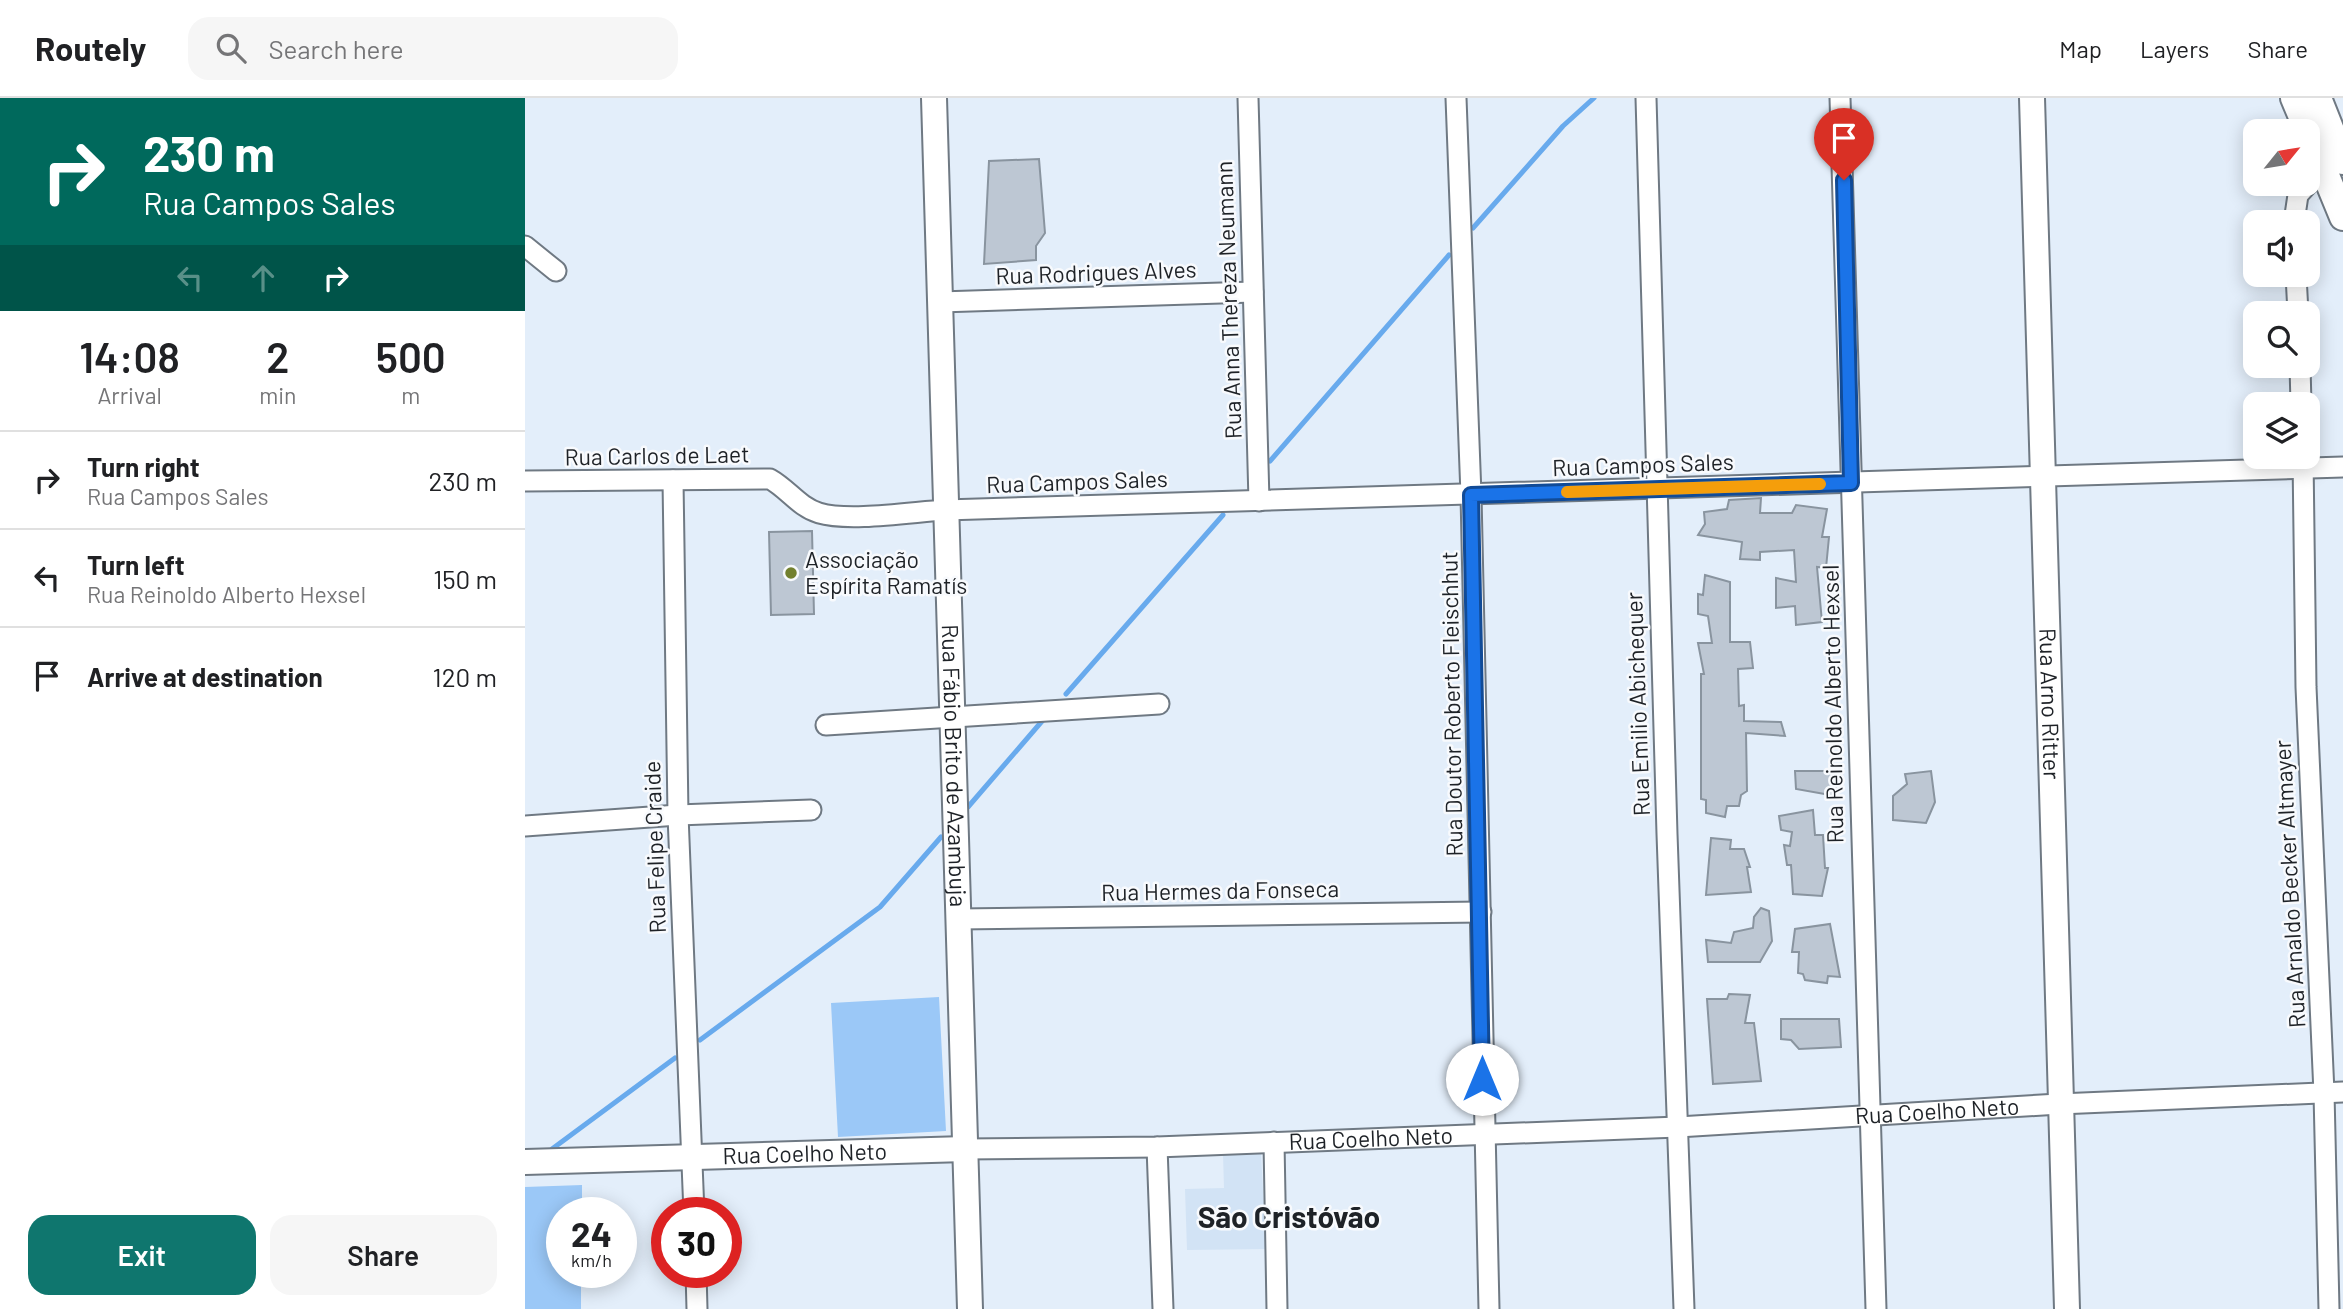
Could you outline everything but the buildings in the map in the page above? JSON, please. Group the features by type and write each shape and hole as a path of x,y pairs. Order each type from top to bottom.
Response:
{"main road":[{"path":"2294,98 2303,119"},
{"path":"2318,98 2326,174 2343,217"}],"street":[{"name":"Rua Fábio Brito de Azambuja","path":"934,98 970,1309"},
{"name":"Rua Anna Thereza Neumann","path":"1248,98 1259,501"},
{"name":"Rua Doutor Roberto Fleischhut","path":"1456,98 1471,495 1481,912 1483,1135 1489,1309"},
{"name":"Rua Emilio Abichequer","path":"1646,98 1684,1309"},
{"name":"Rua Reinoldo Alberto Hexsel","path":"1840,98 1876,1309"},
{"name":"Rua Arno Ritter","path":"2032,98 2067,1309"},
{"path":"2296,210 2298,195 2326,174"},
{"path":"525,246 556,271"},
{"name":"Rua Rodrigues Alves","path":"940,302 1253,292"},
{"name":"Rua Campos Sales","path":"945,510 1657,490 2043,476 2243,464"},
{"name":"Rua Campos Sales","path":"2320,464 2343,467"},
{"name":"Rua Arnaldo Becker Altmayer","path":"2303,469 2306,687 2333,1093 2329,1309"},
{"name":"Rua Carlos de Laet","path":"525,481 770,479 783,487 799,503 819,513 841,516 945,510"},
{"name":"Rua Felipe Craide","path":"673,480 678,815 693,1197"},
{"path":"826,725 1159,704"},
{"path":"525,826 678,815 811,810"},
{"name":"Rua Hermes da Fonseca","path":"958,919 1481,912"},
{"name":"Rua Coelho Neto","path":"525,1163 965,1149 1157,1147 1483,1135 1870,1117 2059,1104 2333,1093"},
{"path":"1274,1142 1277,1309"},
{"path":"1157,1147 1163,1309"},
{"path":"696,1288 697,1309"}],"shaded area":[{"path":"939,997 946,1131 838,1137 831,1003"},
{"path":"1261,1153 1266,1249 1187,1250 1185,1189 1224,1188 1223,1154"},
{"path":"582,1185 582,1197 546,1197 546,1288 581,1288 581,1309 525,1309 525,1187"}],"waterway":[{"path":"1473,228 1563,126 1594,98"},
{"path":"1270,461 1449,255"},
{"path":"1066,694 1223,515"},
{"path":"968,807 1043,720"},
{"path":"700,1040 880,907 941,837"},
{"path":"552,1149 675,1058"}],"slow traffic":[{"path":"1567,492 1820,484"}],"place":[{"name":"Associação Espírita Ramatís","path":"791,573"}],"district":[{"name":"São Cristóvão","path":"1289,1218"}],"route":[{"path":"1482,1079 1481,912 1471,495 1851,483 1844,180"}]}
